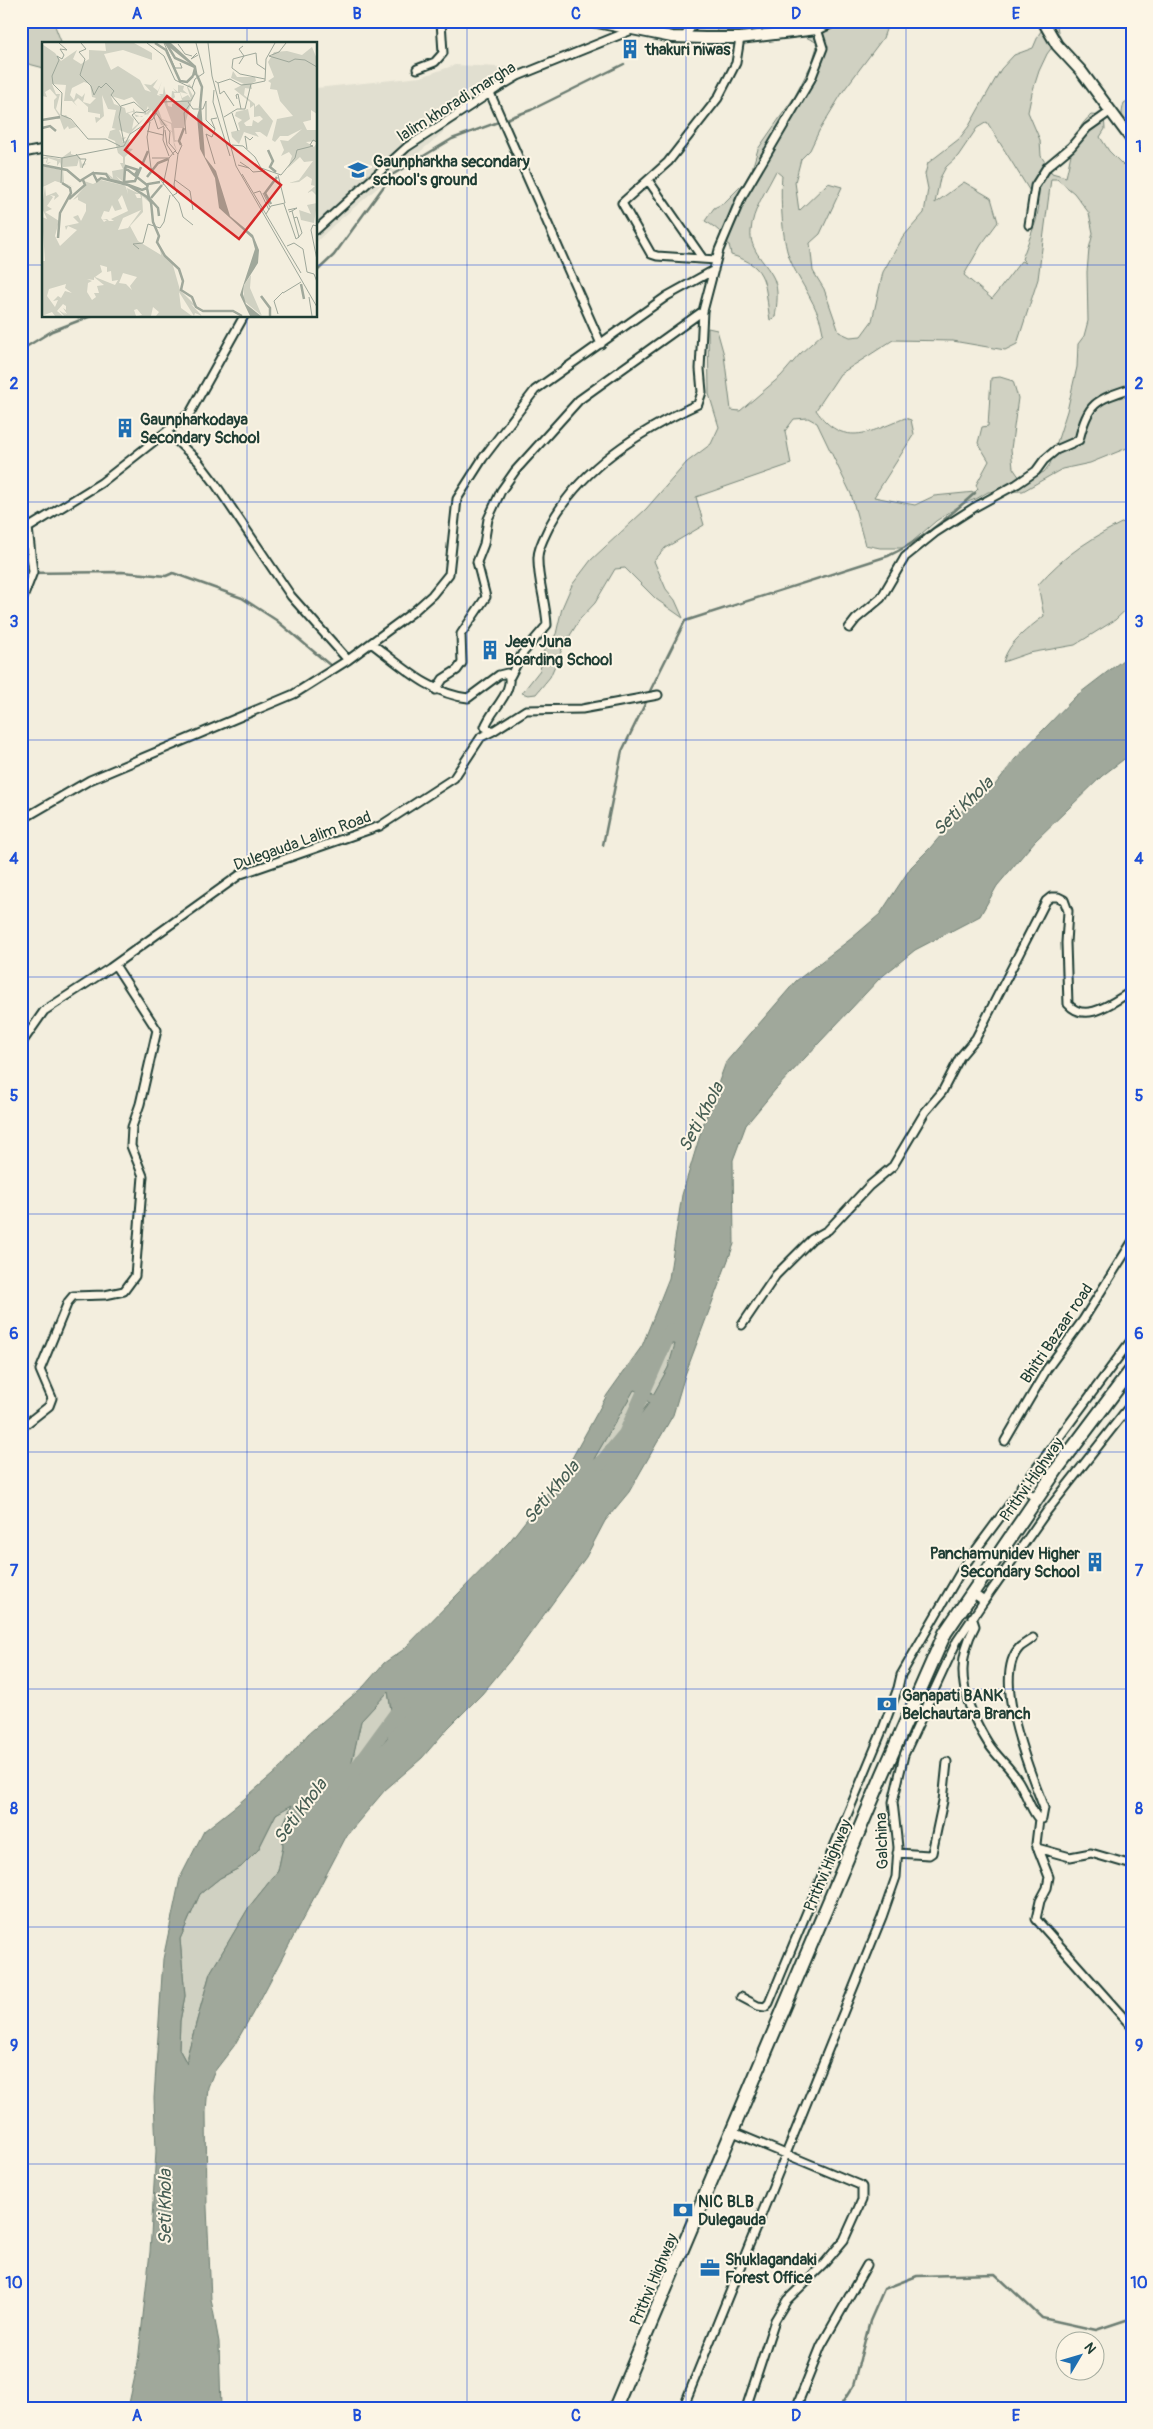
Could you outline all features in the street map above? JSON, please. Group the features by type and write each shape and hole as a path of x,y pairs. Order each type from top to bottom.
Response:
{"highway":[{"name":"Prithvi Highway","path":"616,2408 923,1679 945,1633 971,1592 1036,1499 1132,1369"}],"street":[{"path":"417,69 435,62 443,53 441,21"},
{"path":"592,21 632,30 684,37 740,38 817,29 834,21"},
{"path":"684,37 696,21"},
{"path":"1043,21 1057,45 1081,71 1132,140"},
{"path":"493,731 485,727 488,718 509,688 510,677 522,654 546,625 546,605 540,582 538,556 560,506 581,481 609,455 667,419 698,404 702,392 700,369 702,311 716,260 741,198 811,79 823,48 817,29"},
{"name":"lalim khoradi margha","path":"318,228 407,147 490,93 518,76 632,30"},
{"path":"716,260 651,254 622,203 668,162 718,98 736,62 740,38"},
{"path":"490,93 602,344"},
{"path":"1029,225 1035,186 1047,167 1071,147 1087,128 1111,111"},
{"path":"21,155 42,148"},
{"path":"648,180 703,259"},
{"path":"21,820 90,780 294,694 348,660 413,612 449,574 457,500 483,458 535,390 667,296 714,270"},
{"path":"436,690 443,678 457,670 462,663 461,634 486,597 478,562 484,544 488,519 501,491 528,455 579,400 702,311"},
{"path":"21,603 34,572 28,528 101,482 168,432 190,413 243,318"},
{"path":"848,628 881,598 905,557 936,532 1036,472 1044,460 1056,450 1079,440 1084,418 1092,407 1105,396 1132,388"},
{"path":"168,432 198,461 291,596 348,660"},
{"path":"371,643 436,690 454,696 468,698 499,675 507,673 510,677"},
{"name":"Dulegauda Lalim Road","path":"21,1044 44,1011 114,965 241,874 380,826 454,778 481,737 526,710 582,709 658,695"},
{"path":"742,1325 776,1275 812,1239 828,1230 869,1186 893,1166 925,1112 942,1092 960,1057 976,1038 1046,901 1051,897 1058,897 1064,900 1068,912 1066,944 1068,1004 1072,1010 1080,1013 1104,1009 1132,991"},
{"path":"21,1428 49,1406 52,1398 40,1370 68,1302 73,1296 105,1295 124,1291 135,1276 143,1176 131,1146 132,1127 140,1104 157,1030 114,965"},
{"name":"Bhitri Bazaar road","path":"1004,1441 1047,1369 1083,1320 1132,1242"},
{"path":"741,1997 758,2006 765,2007 769,2003 882,1730 901,1675 964,1566 1021,1486 1132,1339"},
{"name":"Galchina","path":"683,2408 882,1917 896,1877 898,1853 893,1802 904,1754 957,1642 972,1617 1047,1512 1132,1403"},
{"path":"1021,1486 1036,1499"},
{"path":"971,1592 984,1601"},
{"path":"972,1617 974,1626 967,1639 962,1667 962,1685 988,1742 1019,1781 1039,1819 1037,1848 1049,1877 1047,1888 1040,1901 1036,1919 1132,2027"},
{"path":"1033,1638 1019,1648 1011,1668 1010,1699 1015,1730 1044,1808 1044,1815 1042,1819 1039,1819"},
{"path":"898,1853 929,1855 932,1853 940,1818 947,1762"},
{"path":"1037,1848 1070,1857 1090,1854 1132,1865"},
{"path":"733,2132 786,2156 860,2185 863,2190 862,2200 844,2240 837,2250 787,2300 775,2320 746,2408"},
{"path":"796,2408 821,2346 867,2265"}],"shaded area":[{"path":"21,21 53,21 61,42 42,42 42,67 21,62"},
{"path":"723,21 889,21 883,38 844,90 819,131 810,150 801,159 795,182 799,211 828,183 842,187 820,234 810,243 813,271 824,289 839,332 850,337 861,336 872,321 883,272 903,237 924,213 928,189 925,174 928,163 959,139 969,126 1001,69 1014,55 1033,48 1039,34 1048,21 1059,21 1057,25 1059,38 1047,54 1039,71 1028,112 1040,140 1041,156 1052,173 1066,177 1076,136 1080,128 1091,115 1104,116 1105,129 1100,137 1109,151 1132,174 1132,446 1090,463 1062,469 1023,491 988,492 962,504 936,521 905,548 880,548 865,545 851,494 817,423 808,418 794,419 785,431 791,464 696,497 704,525 665,548 654,561 666,589 675,600 683,618 656,599 625,568 615,569 595,603 580,619 563,647 550,677 536,694 528,695 522,693 540,670 544,650 556,634 562,608 572,585 591,560 646,509 687,462 711,444 719,427 709,394 708,328 717,330 724,355 731,410 740,411 781,376 800,354 823,333 813,304 789,257 782,217 782,176 776,171 757,208 751,231 753,245 771,273 777,288 775,317 770,320 765,287 759,271 753,265 731,255 723,235 705,221 714,208 724,203 744,183 752,169 758,149 795,96 812,63 818,43 793,31 715,33","holes":["987,122 1039,206 1036,221 1022,259 1026,263 1021,261 992,299 964,275 981,245 998,222 991,198 964,182 935,203 940,178 946,167 958,156 977,128","1051,179 1057,179 1074,193 1089,213 1093,233 1089,249 1087,272 1088,321 1084,336 1078,344 1077,367 1067,411 1050,464 1044,472 1022,481 1013,468 1011,449 1018,398 1013,381 1000,377 991,378 988,426 982,427 978,443 989,461 976,485 978,489 975,492 934,496 915,505 874,497 914,434 911,420 905,418 868,432 846,433 826,422 816,410 840,374 893,340 953,341 1005,350 1017,344 1038,279"]},
{"name":"Gaunpharkha secondary school's ground","path":"455,65 519,68 318,240 318,88 421,77"},
{"path":"1132,98 1132,130 1130,130 1124,123 1122,114 1124,103"},
{"path":"1132,518 1132,604 1115,620 1075,645 1029,653 1003,662 1014,642 1044,616 1038,585 1058,564 1081,546"},
{"path":"664,1344 676,1344 668,1368 653,1396 645,1382 650,1365"},
{"path":"634,1389 641,1393 649,1402 617,1446 593,1460"},
{"path":"388,1691 392,1716 387,1738 347,1781 361,1721"},
{"path":"292,1804 282,1828 283,1847 278,1871 249,1907 210,1973 187,2056 188,2065 179,2049 180,2021 185,1996 180,1939 200,1894 220,1878 241,1867 258,1850 276,1814"}],"water":[{"path":"1132,653 1132,753 1102,776 1035,841 997,886 980,916 915,950 879,979 775,1090 746,1125 733,1160 734,1244 685,1375 673,1415 629,1492 605,1521 586,1557 516,1653 482,1694 448,1728 422,1758 385,1790 347,1835 259,2002 234,2046 214,2072 208,2087 206,2111 207,2207 211,2299 219,2342 221,2408 128,2408 138,2362 150,2252 156,2151 154,2098 163,1959 180,1878 204,1831 279,1769 308,1734 364,1686 384,1663 403,1650 509,1542 566,1469 607,1395 642,1346 669,1278 682,1195 703,1125 726,1062 796,981 880,914 911,867 966,806 995,785 1015,759 1076,696","holes":["664,1344 675,1344 668,1368 653,1395 645,1382 650,1365","634,1390 641,1393 649,1403 617,1446 594,1459","388,1692 392,1716 387,1738 348,1780 361,1721","292,1805 282,1828 283,1847 278,1871 249,1907 210,1973 187,2056 187,2064 179,2049 180,2021 185,1996 180,1939 200,1894 220,1878 241,1867 258,1850 276,1814"]}],"waterway":[{"path":"318,270 334,255 392,175 452,139 531,110 624,64"},
{"path":"21,350 52,331 86,318"},
{"path":"650,691 685,621 888,556 923,536 975,493"},
{"path":"21,573 122,572 166,576 173,573 242,598 276,620 331,666"},
{"path":"603,845 622,751 647,700"},
{"name":"Seti Khola","path":"601,1463 625,1434 671,1330"},
{"name":"Seti Khola","path":"338,1793 402,1705"},
{"path":"839,2408 853,2386 870,2321 884,2289 917,2276 995,2274 1042,2318 1096,2330 1132,2318"}],"place":[{"name":"thakuri niwas","path":"630,49"},
{"name":"Gaunpharkha secondary school's ground","path":"358,170"},
{"name":"Gaunpharkodaya Secondary School","path":"125,428"},
{"name":"Jeev Juna Boarding School","path":"490,650"},
{"name":"Panchamunidev Higher Secondary School","path":"1095,1562"},
{"name":"Ganapati BANK Belchautara Branch","path":"887,1704"},
{"name":"NIC BLB Dulegauda","path":"683,2210"},
{"name":"Shuklagandaki Forest Office","path":"710,2268"}]}
